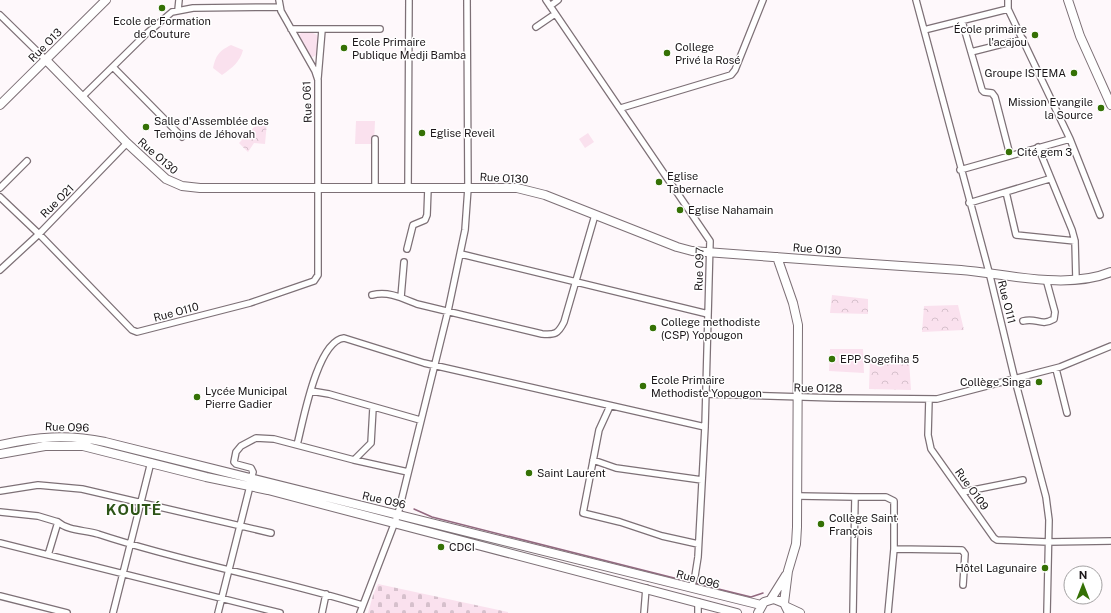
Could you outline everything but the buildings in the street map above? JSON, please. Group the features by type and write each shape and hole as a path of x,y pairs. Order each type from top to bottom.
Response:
{"main road":[{"name":"Rue O13","path":"0,105 106,0"},
{"path":"1068,0 1080,36 1111,106"},
{"name":"Rue O130","path":"46,60 83,96 127,143 166,179 182,186 200,188 517,188 532,190 677,248 777,258 989,272 1046,279 1076,279 1099,276 1111,272"},
{"path":"759,609 771,599 788,571 796,544 799,496 797,398 798,325 796,312 777,258"},
{"name":"Rue O96","path":"0,445 37,437 52,436 92,439 251,482 395,524 646,588 737,613"},
{"name":"Rue O96","path":"0,454 44,446 68,445 98,449 151,462 398,514 691,588 759,609"},
{"path":"787,608 788,571"},
{"path":"771,599 778,600 787,608 800,613"}],"street":[{"path":"178,10 179,0"},
{"name":"Rue O61","path":"279,0 280,7 315,71 318,80 317,188"},
{"path":"408,188 409,0"},
{"path":"360,613 398,514 461,254 467,218 468,188 466,0"},
{"name":"Rue O97","path":"546,0 708,237 710,252 705,427 697,568 691,588"},
{"path":"550,6 558,0"},
{"path":"621,108 731,75 735,70 763,0"},
{"name":"Rue O111","path":"916,0 960,170 989,272 1015,380 1046,497 1048,542 1047,613"},
{"path":"1008,0 1008,9 1070,139 1100,215"},
{"path":"83,96 167,15 178,10 280,7"},
{"path":"924,30 1008,9"},
{"path":"536,27 555,14"},
{"name":"Rue O130","path":"0,15 46,60"},
{"path":"962,21 982,90 984,92 992,93 995,97 1010,155"},
{"path":"291,29 380,29"},
{"path":"318,80 322,30"},
{"path":"971,52 1023,39"},
{"path":"113,67 182,137"},
{"path":"375,139 375,188"},
{"path":"960,170 1070,139"},
{"name":"Rue O21","path":"0,270 38,234 127,143"},
{"path":"1038,147 1049,179 1070,225 1074,241 1076,279"},
{"path":"0,188 27,161"},
{"path":"969,203 1049,179"},
{"name":"Rue O110","path":"0,197 132,330 141,332 250,303 314,281 318,275 317,188"},
{"path":"407,249 413,225 424,220 427,215 428,188"},
{"path":"1006,192 1016,235 1074,241"},
{"path":"372,295 386,294 401,297 417,304 542,334 554,335 558,333 564,322 595,215"},
{"path":"461,254 708,314"},
{"path":"401,297 404,262"},
{"path":"1023,321 1033,319 1040,324 1054,319 1055,312 1046,279"},
{"path":"297,445 313,380 323,356 341,338 424,363 435,364 705,427"},
{"name":"Rue O128","path":"705,394 797,398 929,399 1015,380 1056,369 1111,346"},
{"path":"1056,369 1067,412"},
{"path":"311,391 329,394 373,408 420,420"},
{"name":"Rue O109","path":"929,399 928,435 931,448 997,540 1048,542"},
{"path":"610,406 599,430 583,513 620,522 662,536 698,544"},
{"path":"354,460 371,443 373,408"},
{"path":"218,613 253,472 251,468 236,464 234,462 236,452 241,446 256,438 268,438 408,472"},
{"path":"594,460 616,468 702,480"},
{"path":"113,613 151,462"},
{"path":"963,492 1024,480"},
{"path":"0,491 25,486 44,485 82,489 271,533"},
{"path":"799,496 886,497 894,501 894,549 888,613"},
{"path":"853,613 855,497"},
{"path":"0,512 38,516 58,522 66,527 88,531 130,546 326,594 362,605"},
{"path":"48,555 58,522"},
{"path":"1048,542 1111,541"},
{"path":"0,543 280,613"},
{"path":"894,549 962,550 965,554 963,585"},
{"path":"644,613 646,588"},
{"path":"322,613 326,594"},
{"path":"0,596 67,613"},
{"path":"698,602 698,613"}],"green space":[{"path":"302,32 311,32 317,35 320,42 319,53 313,57 309,56 298,36"},
{"path":"231,45 243,50 240,58 235,64 222,75 213,68 214,64 219,54"},
{"path":"261,120 267,122 265,144 254,143 248,152 239,143"},
{"path":"356,121 375,121 374,144 355,144"},
{"path":"588,133 594,142 585,148 579,139"},
{"path":"832,295 868,299 868,314 830,313"},
{"path":"958,305 964,330 922,332 924,306"},
{"path":"830,349 863,349 864,373 829,371"},
{"path":"870,359 909,360 911,390 869,389"},
{"path":"378,584 508,612 508,613 368,613"}],"waterway":[{"path":"414,509 432,517 690,582"},
{"path":"694,583 751,597 763,593"}],"place":[{"name":"Ecole de Formation de Couture","path":"162,8"},
{"name":"École primaire l'acajou","path":"1035,35"},
{"name":"Ecole Primaire Publique Medji Bamba","path":"344,48"},
{"name":"College Privé la Rosé","path":"667,53"},
{"name":"Groupe ISTEMA","path":"1074,73"},
{"name":"Mission Evangile la Source","path":"1101,108"},
{"name":"Salle d'Assemblée des Temoins de Jéhovah","path":"146,127"},
{"name":"Eglise Reveil","path":"422,133"},
{"name":"Cité gem 3","path":"1009,152"},
{"name":"Eglise Tabernacle","path":"659,182"},
{"name":"Eglise Nahamain","path":"680,210"},
{"name":"College methodiste (CSP) Yopougon","path":"653,328"},
{"name":"EPP Sogefiha 5","path":"832,359"},
{"name":"Collège Singa","path":"1039,382"},
{"name":"Ecole Primaire Methodiste Yopougon","path":"643,386"},
{"name":"Lycée Municipal Pierre Gadier","path":"197,397"},
{"name":"Saint Laurent","path":"529,473"},
{"name":"Collège Saint François","path":"821,524"},
{"name":"CDCI","path":"441,547"},
{"name":"Hôtel Lagunaire","path":"1045,568"}],"district":[{"name":"KOUTÉ","path":"134,510"}]}
